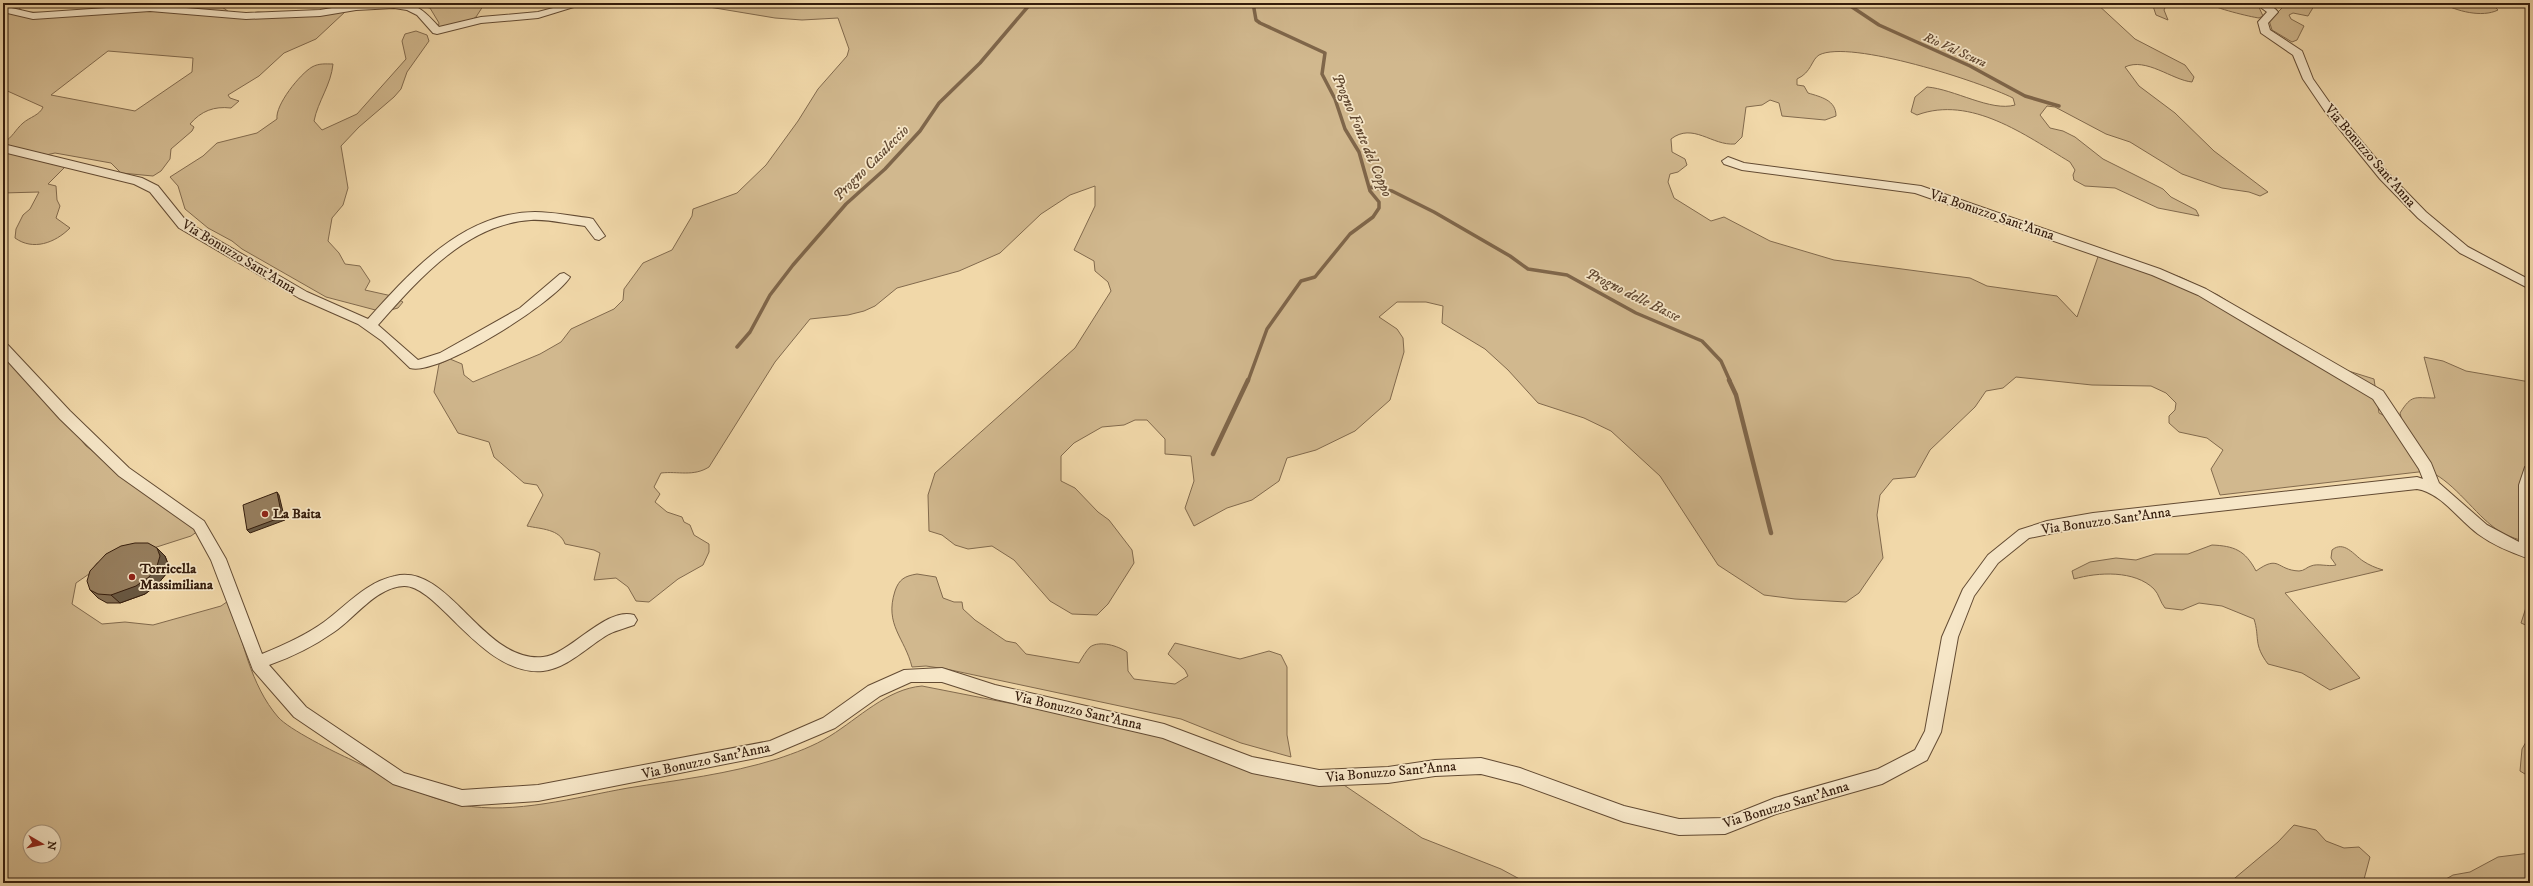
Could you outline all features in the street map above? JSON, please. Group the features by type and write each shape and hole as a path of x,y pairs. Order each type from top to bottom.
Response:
{"street":[{"name":"Via Bonuzzo Sant'Anna","path":"2260,3 2273,12 2263,22 2265,31 2298,53 2308,79 2328,108 2384,176 2446,236 2492,266 2530,285"},
{"path":"3,9 33,16 150,8 246,16 320,13 356,7 394,5 410,7 421,13 437,31 481,20 538,15 572,6"},
{"name":"Via Bonuzzo Sant'Anna","path":"3,148 138,181 149,186 166,201 176,219 183,225 323,306 355,317 369,326 415,365 427,364 525,311 546,295 564,277"},
{"name":"Via Bonuzzo Sant'Anna","path":"1728,160 1742,166 1917,190 2156,272 2202,292 2378,396 2426,467 2433,486 2482,529 2497,539 2524,547 2526,485 2530,470"},
{"path":"369,326 434,257 473,232 530,216 589,222 599,236"},
{"name":"Via Bonuzzo Sant'Anna","path":"3,348 65,415 124,472 199,525 218,559 258,662 300,712 399,779 462,798 538,793 614,780 772,748 829,722 874,691 910,675 942,675 994,692 1164,731 1252,765 1319,778 1388,776 1435,768 1481,766 1520,776 1624,814 1679,827 1725,826 1775,806 1882,776 1921,755 1933,732 1950,637 1968,593 1993,559 2024,534 2047,527 2100,518 2417,483 2433,486"},
{"path":"258,662 294,649 329,626 376,589 393,581 407,579 421,584 472,630 512,659 527,665 544,664 555,659 604,629 629,620"}],"shaded area":[{"path":"3,3 13,3 24,12 64,13 121,6 201,3 222,7 232,14 239,15 258,12 286,14 346,11 316,39 284,53 259,76 228,95 230,98 239,101 231,108 208,110 194,119 190,124 194,127 192,131 171,149 170,159 161,171 153,176 121,173 111,163 55,153 46,155 68,164 48,184 56,186 57,200 60,206 56,218 70,228 58,238 44,244 29,244 15,238 16,229 23,215 30,209 39,192 3,193 3,143 23,123 42,110 43,107 3,89","holes":["108,51 193,58 192,72 135,111 51,95"]},
{"path":"406,3 485,3 476,17 471,20 438,28 439,23 430,8"},
{"path":"709,3 2096,3 2135,39 2185,65 2194,77 2192,82 2142,65 2125,67 2139,86 2175,113 2214,151 2268,192 2260,196 2249,192 2222,188 2182,174 2130,142 2106,134 2055,107 2047,106 2040,115 2050,128 2063,131 2075,137 2103,159 2163,189 2171,197 2196,210 2199,216 2158,208 2115,188 2085,186 2074,180 2073,175 2075,170 2070,162 2035,140 1997,121 1977,114 1957,110 1937,110 1917,115 1911,112 1915,97 1927,87 1995,105 2015,105 2013,98 1974,82 1916,64 1886,57 1858,53 1835,52 1816,57 1806,73 1797,79 1797,85 1804,86 1808,93 1823,98 1831,103 1836,116 1825,120 1782,116 1779,103 1770,100 1762,105 1746,107 1742,137 1735,144 1718,142 1695,134 1679,134 1671,139 1672,152 1685,159 1687,165 1678,172 1670,174 1668,182 1674,198 1711,221 1724,217 1770,241 1834,260 1970,278 1987,286 2057,296 2077,317 2100,251 2180,277 2218,295 2323,363 2374,379 2379,413 2403,425 2400,413 2411,400 2414,398 2435,398 2424,357 2443,361 2466,371 2530,382 2530,544 2496,529 2444,480 2427,471 2220,495 2211,469 2223,450 2207,438 2179,432 2169,423 2169,416 2175,410 2176,403 2166,393 2151,386 2092,385 2016,377 2003,388 1986,391 1975,407 1930,450 1915,477 1893,479 1880,495 1877,515 1883,558 1859,593 1846,602 1795,599 1764,595 1718,565 1660,476 1611,431 1584,418 1538,403 1508,370 1485,349 1442,323 1443,306 1426,302 1397,302 1379,317 1397,329 1403,338 1404,352 1390,400 1355,431 1316,450 1287,458 1279,481 1252,500 1227,508 1194,526 1185,508 1194,481 1191,456 1165,454 1165,439 1147,420 1135,420 1124,425 1102,427 1074,443 1061,456 1061,481 1075,488 1098,512 1109,520 1132,550 1134,563 1108,604 1097,615 1072,614 1050,601 1014,560 992,546 968,549 955,545 942,535 929,531 928,495 935,473 1075,348 1111,291 1108,282 1095,271 1094,261 1074,250 1095,206 1095,186 1070,195 1041,214 1000,253 959,271 897,288 875,306 864,311 848,315 810,319 775,362 709,467 691,473 661,473 654,487 660,494 655,502 667,512 682,517 684,522 690,525 694,535 709,544 709,552 703,565 678,579 649,602 636,601 628,587 616,578 594,580 600,553 594,550 565,544 559,535 549,530 527,526 543,495 537,485 524,483 494,457 489,442 458,433 434,392 439,364 450,359 462,364 464,375 473,382 540,354 561,342 571,329 614,309 623,300 624,289 643,263 672,250 692,216 693,209 737,193 766,165 798,121 818,89 847,56 849,49 838,18 802,20 775,18 709,7 707,6"},
{"path":"2152,3 2167,3 2164,10 2168,20 2156,15"},
{"path":"2209,3 2257,3 2263,16 2259,18 2241,14"},
{"path":"2287,3 2320,3 2314,6 2308,16 2293,13 2289,15 2291,19 2304,26 2297,40 2292,42 2272,30 2268,17 2277,13"},
{"path":"2442,3 2491,3 2498,10 2484,13 2469,12 2454,9"},
{"path":"416,31 427,35 429,41 407,72 401,89 394,97 359,127 341,146 348,188 343,205 332,218 328,241 339,253 345,264 360,266 370,281 365,290 392,296 403,302 398,308 383,312 326,297 208,228 185,209 178,186 170,177 203,156 217,143 257,133 277,119 277,113 289,90 301,76 312,67 322,64 333,64 330,79 318,107 314,121 322,130 357,114 406,59 402,41 405,34"},
{"path":"3,354 39,387 86,446 198,531 191,536 113,561 97,563 89,574 76,583 72,604 102,624 125,622 153,625 221,606 231,599 243,645 254,676 269,705 283,722 324,746 406,786 433,797 462,805 482,808 502,808 545,804 740,769 777,759 811,746 841,729 885,698 909,688 922,686 1100,721 1341,783 1422,838 1501,869 1527,883 3,883"},
{"path":"2212,545 2238,550 2248,558 2256,571 2264,566 2274,563 2299,571 2314,565 2336,565 2331,558 2332,550 2336,547 2345,548 2368,564 2383,570 2285,593 2360,678 2330,690 2302,673 2268,664 2260,651 2254,619 2222,606 2199,603 2182,610 2165,608 2154,589 2137,578 2116,574 2105,574 2074,579 2072,571 2090,562 2116,558 2136,560 2155,554 2188,554"},
{"path":"917,574 936,577 943,598 954,602 962,602 963,609 975,620 1006,641 1016,643 1026,654 1079,663 1090,647 1099,644 1109,645 1127,652 1128,671 1134,679 1175,684 1188,676 1185,670 1168,654 1175,643 1240,659 1269,651 1281,655 1287,667 1287,735 1291,757 1241,743 1181,719 946,669 926,666 912,667 894,622 892,603 895,591 901,581 906,577"},
{"path":"2530,595 2530,627 2521,623"},
{"path":"2530,735 2530,777 2520,771 2522,749"},
{"path":"2294,825 2316,830 2326,841 2344,848 2359,847 2370,857 2363,883 2229,883 2278,842"},
{"path":"2530,853 2530,883 2439,883 2453,875 2470,872 2498,857"}],"building":[{"name":"La Baita","path":"277,492 282,517 247,530 243,505"},
{"name":"Torricella Massimiliana","path":"135,543 148,543 157,548 160,556 157,566 149,577 136,586 111,595 98,594 90,590 87,581 90,571 106,554 121,546"}],"waterway":[{"name":"Progno Casaleccio","path":"737,347 750,332 770,295 793,265 846,204 885,169 920,131 939,103 980,63 1031,3"},
{"name":"Progno Fonte del Coppo","path":"1248,381 1267,329 1301,281 1315,277 1350,234 1373,217 1379,208 1379,202 1370,191 1359,152 1345,129 1335,99 1322,74 1325,53 1260,23 1256,20 1253,3"},
{"name":"Rio Val Scura","path":"1846,3 1879,25 1970,66 2025,96 2059,106"},
{"name":"Progno delle Basse","path":"1369,187 1392,191 1434,212 1510,256 1528,269 1567,275 1636,313 1702,341 1721,361 1730,381"},
{"name":"Progno Fonte del Coppo","path":"1213,454 1248,380"},
{"name":"Progno delle Basse","path":"1729,380 1736,395 1771,533"}],"place":[{"name":"La Baita","path":"265,514"},
{"name":"Torricella Massimiliana","path":"132,577"}]}
